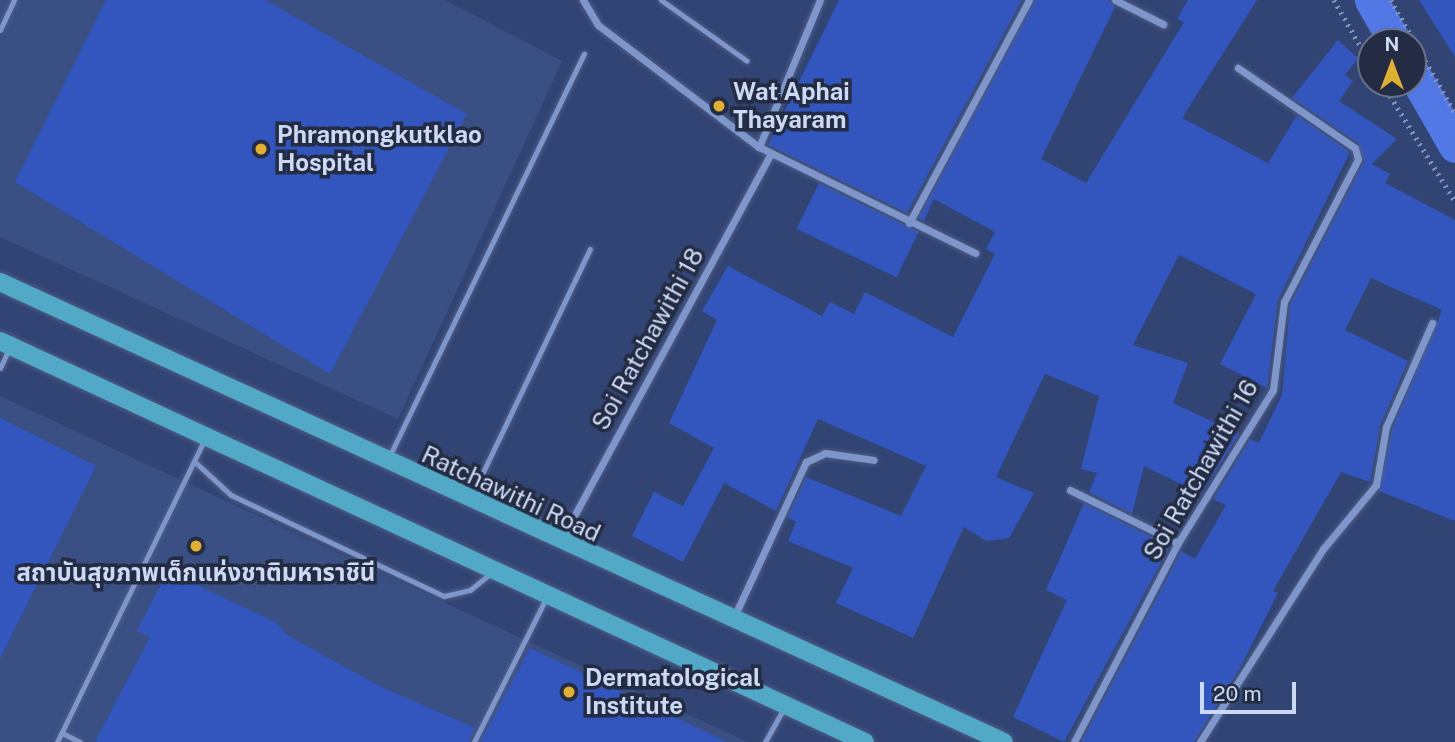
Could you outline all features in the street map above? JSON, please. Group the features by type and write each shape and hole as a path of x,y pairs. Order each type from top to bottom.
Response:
{"main road":[{"name":"Ratchawithi Road","path":"0,282 559,543 1004,742"},
{"path":"5,344 865,742"}],"street":[{"path":"583,0 598,25 759,147 909,223 975,253"},
{"path":"759,147 820,0"},
{"path":"909,223 1029,0"},
{"path":"1115,0 1163,24"},
{"name":"Soi Ratchawithi 16","path":"1074,742 1178,543 1273,390 1284,302 1358,159 1355,148 1238,68"},
{"name":"Soi Ratchawithi 18","path":"559,543 771,153"},
{"path":"1200,742 1323,549 1376,485 1386,427 1432,323"},
{"path":"732,620 806,462 825,453 874,460"},
{"path":"1070,490 1178,543"}],"lane":[{"path":"0,30 14,0"},
{"path":"661,0 747,61"},
{"path":"386,463 584,54"},
{"path":"469,501 590,249"},
{"path":"0,368 5,344"},
{"path":"57,742 206,437"},
{"path":"194,461 231,495 444,597 470,590 493,570"},
{"path":"474,742 548,595"},
{"path":"765,742 785,705"},
{"path":"62,733 80,742"}],"path":[{"path":"1334,0 1357,40"},
{"path":"1391,0 1455,113"},
{"path":"1392,98 1455,201"}],"shaded area":[{"name":"Phramongkutklao Hospital","path":"0,0 445,0 562,61 398,419 0,237"},
{"name":"สถาบันสุขภาพเด็กแห่งชาติมหาราชินี","path":"0,396 527,641 748,742 0,742"}],"building":[{"name":"Phramongkutklao Hospital","path":"106,0 265,0 467,114 330,374 15,182"},
{"path":"839,0 1022,0 907,213 768,145"},
{"path":"1035,0 1109,0 1115,7 1041,159 1086,183 1184,22 1177,19 1188,0 1257,0 1182,118 1268,163 1297,115 1350,152 1278,300 1267,388 1220,364 1256,294 1179,255 1133,345 1188,363 1173,403 1239,434 1201,494 1144,466 1132,514 1089,492 1097,473 1081,469 1099,396 1045,374 996,477 1034,493 1009,538 986,541 964,527 913,638 836,603 853,568 788,541 796,522 787,517 806,477 901,516 926,466 818,419 776,511 724,483 683,562 632,536 654,492 683,506 714,448 669,423 717,320 702,311 728,266 822,316 830,302 854,314 865,292 953,337 995,254 986,249 995,232 934,199 924,221 918,218"},
{"path":"1419,0 1455,0 1455,57"},
{"path":"1338,40 1357,57 1345,75 1353,81 1339,101 1397,139 1372,164 1390,174 1385,183 1455,220 1455,521 1379,491 1392,429 1442,310 1371,278 1345,330 1408,361 1380,426 1370,482 1341,472 1273,591 1278,593 1240,668 1194,742 1081,742 1181,551 1195,559 1226,505 1213,499 1250,439 1259,443 1282,395 1290,304 1364,161 1358,143 1292,98"},
{"path":"819,183 919,232 896,277 797,229"},
{"path":"0,418 96,466 0,659"},
{"path":"1084,503 1170,546 1064,742 1013,717 1067,600 1046,590"},
{"path":"168,571 277,623 287,635 379,686 475,728 469,742 95,742 150,637 137,631"},
{"name":"Dermatological Institute","path":"530,648 727,742 480,742"}],"waterway":[{"path":"1371,0 1387,28"},
{"path":"1427,97 1455,146"}],"place":[{"name":"Wat Aphai Thayaram","path":"719,106"},
{"name":"Phramongkutklao Hospital","path":"261,149"},
{"name":"สถาบันสุขภาพเด็กแห่งชาติมหาราชินี","path":"196,546"},
{"name":"Dermatological Institute","path":"569,692"}]}
